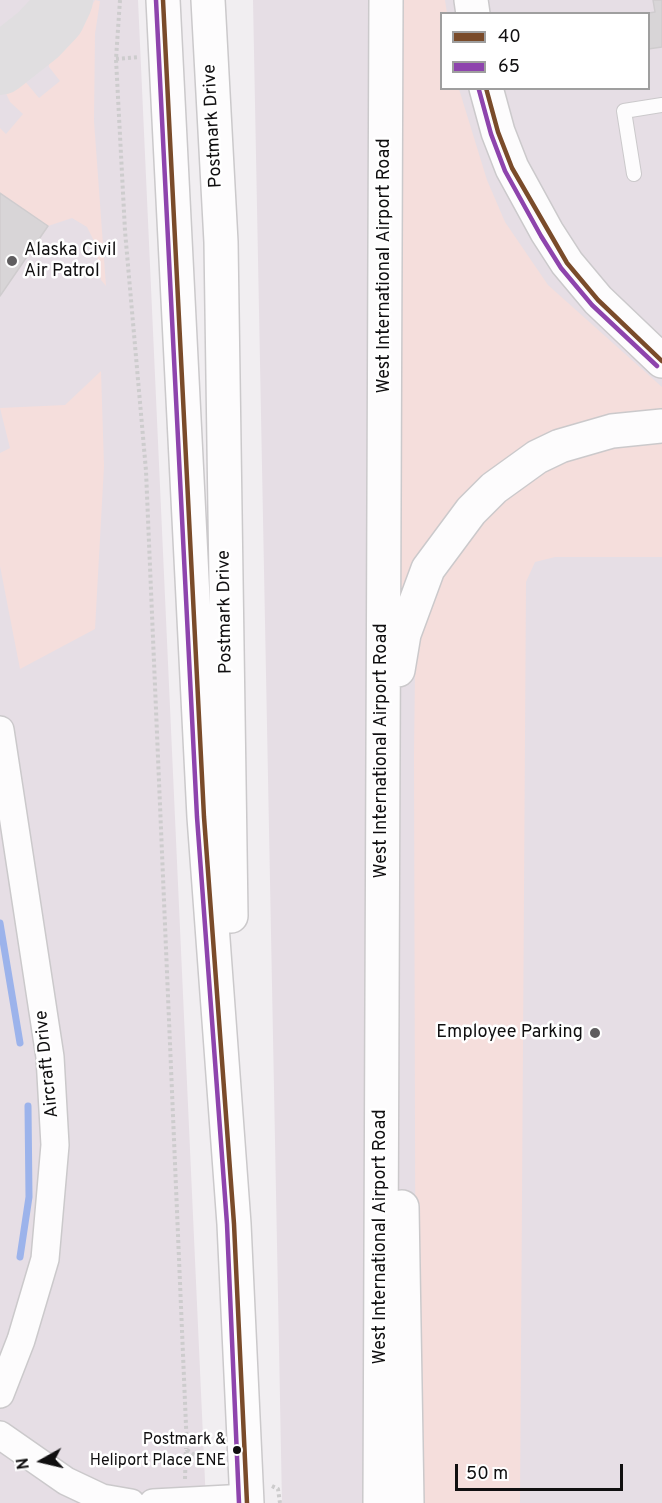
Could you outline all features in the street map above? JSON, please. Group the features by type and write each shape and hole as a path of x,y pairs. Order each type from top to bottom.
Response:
{"main road":[{"name":"Postmark Drive","path":"163,0 204,817 234,1224 246,1491"},
{"name":"Postmark Drive","path":"208,0 220,242 234,1224"},
{"name":"West International Airport Road","path":"380,1503 387,0"},
{"path":"487,90 498,132 512,168 567,263 598,300 662,361"},
{"path":"383,789 404,634 428,569 446,541 494,488 537,457 584,437 612,430 662,426"},
{"path":"381,993 397,1132 403,1218 407,1503"}],"street":[{"name":"Aircraft Drive","path":"0,730 50,1058 56,1145 45,1259 21,1340 0,1394"},
{"path":"0,1435 66,1481 102,1498 131,1503"},
{"path":"153,1503 183,1501 246,1491"}],"lane":[{"path":"634,174 624,111 662,105"}],"path":[{"path":"120,0 116,59 125,231 146,471 186,1447 183,1501"},
{"path":"116,59 141,57"},
{"path":"186,1447 187,1450 246,1491 278,1489 280,1503"}],"shaded area":[{"path":"0,0 138,0 206,1503 0,1503"},
{"path":"95,0 100,1 95,34 94,121 106,286 101,280 95,243 87,227 72,218 48,226 0,193 0,128 6,134 23,114 10,102 4,89 17,77 24,80 39,98 60,81 49,67 48,54 64,45 76,33"},
{"path":"253,0 662,0 662,1503 282,1503"},
{"path":"400,0 445,0 447,12 440,12 440,90 459,90 487,180 505,222 548,285 662,387 662,413 573,427 400,601"},
{"path":"101,371 104,466 95,629 20,669 0,566 0,453 10,448 0,408 65,405"},
{"path":"662,439 662,557 555,557 535,562 526,582 520,1503 416,1503 414,755 415,670 421,624 438,583 479,525 513,490 543,469 585,453"}],"building":[{"path":"653,0 662,0 662,47 650,49 650,13 655,12"},
{"name":"Alaska Civil Air Patrol","path":"0,193 48,226 0,296"}],"waterway":[{"path":"0,923 20,1043"},
{"path":"20,1257 29,1197 28,1106"}],"taxiway":[{"path":"0,65 38,35 55,17 63,0"}],"transit line":[{"name":"65","path":"156,0 197,817 227,1224 239,1503"},
{"name":"40","path":"163,0 204,817 234,1224 247,1503"},
{"name":"65","path":"479,90 491,134 505,171 561,268 592,305 657,366"},
{"name":"40","path":"487,90 498,132 512,168 567,263 598,300 662,361"}],"place":[{"name":"Alaska Civil Air Patrol","path":"12,261"},
{"name":"Employee Parking","path":"595,1033"},
{"name":"Postmark & Heliport Place ENE","path":"237,1450"}]}
